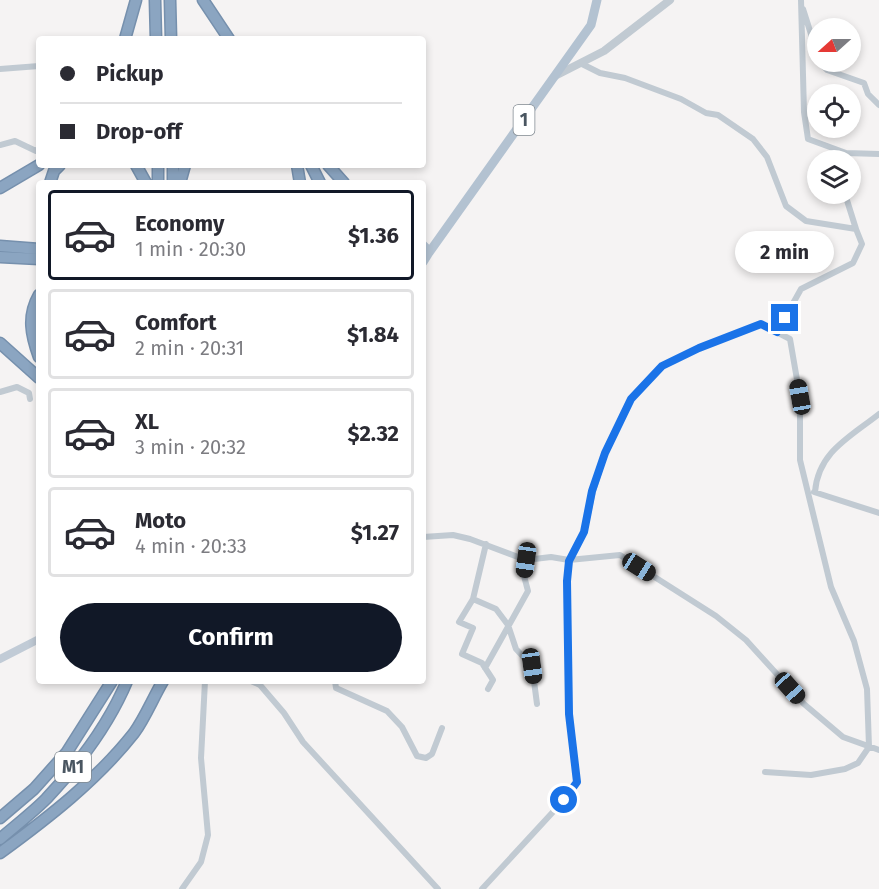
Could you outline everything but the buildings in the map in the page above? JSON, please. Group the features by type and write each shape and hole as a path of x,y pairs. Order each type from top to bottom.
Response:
{"highway":[{"path":"126,36 136,0"},
{"path":"155,0 156,36"},
{"path":"170,0 171,36"},
{"path":"203,0 228,36"},
{"path":"0,188 36,167"},
{"path":"331,168 341,180"},
{"path":"0,246 36,249"},
{"path":"0,257 36,259"},
{"path":"36,302 32,312 31,328 36,346"},
{"path":"0,343 36,373"},
{"name":"M1","path":"0,818 34,789 67,752 110,684"},
{"name":"M1","path":"0,838 45,800 82,756 120,697 126,684"},
{"path":"0,853 47,818 101,770 135,732 161,684"}],"main road":[{"name":"1","path":"426,257 591,26 597,0"},
{"name":"1","path":"426,242 440,235"},
{"path":"0,659 36,641"}],"street":[{"path":"555,76 604,51 670,0"},
{"path":"801,1 807,20"},
{"path":"801,1 804,112 808,140 837,150"},
{"path":"580,63 600,73 625,78 681,99 706,113 718,115 753,139 766,157 786,206 806,221 856,229"},
{"path":"0,69 36,66"},
{"path":"833,72 864,83 868,94 879,105"},
{"path":"0,146 15,141 36,151"},
{"path":"861,153 879,154"},
{"path":"777,332 801,289 853,262 862,244 848,204"},
{"path":"482,889 564,800 577,782 569,714 567,671 569,561 584,532 592,491 605,453 631,399 662,366 699,348 761,324 790,339 800,397 800,460 831,587 854,642 867,689 869,747 858,763 845,769 811,775 765,772"},
{"path":"0,392 17,387 29,393 30,399"},
{"path":"815,492 816,477 828,456 838,445 879,414"},
{"path":"806,489 879,513"},
{"path":"426,537 453,536 486,544 526,560 551,557 569,561 620,555 724,622 746,640 812,711 843,737 879,750"},
{"path":"486,544 473,599 459,622 473,628 462,654 482,663 494,680 488,689"},
{"path":"485,668 528,591 524,576 526,560"},
{"path":"473,599 496,609 508,625 516,649 532,666 537,704"},
{"path":"182,889 201,862 208,835 201,759 205,684"},
{"path":"256,684 284,713 303,742 438,889"},
{"path":"335,684 336,688 387,711 402,727 417,756 426,758 432,754 442,728"}],"route":[{"path":"564,800 577,782 569,714 567,671 569,561 584,532 592,491 605,453 631,399 662,366 699,348 761,324 777,332 785,318"}]}
